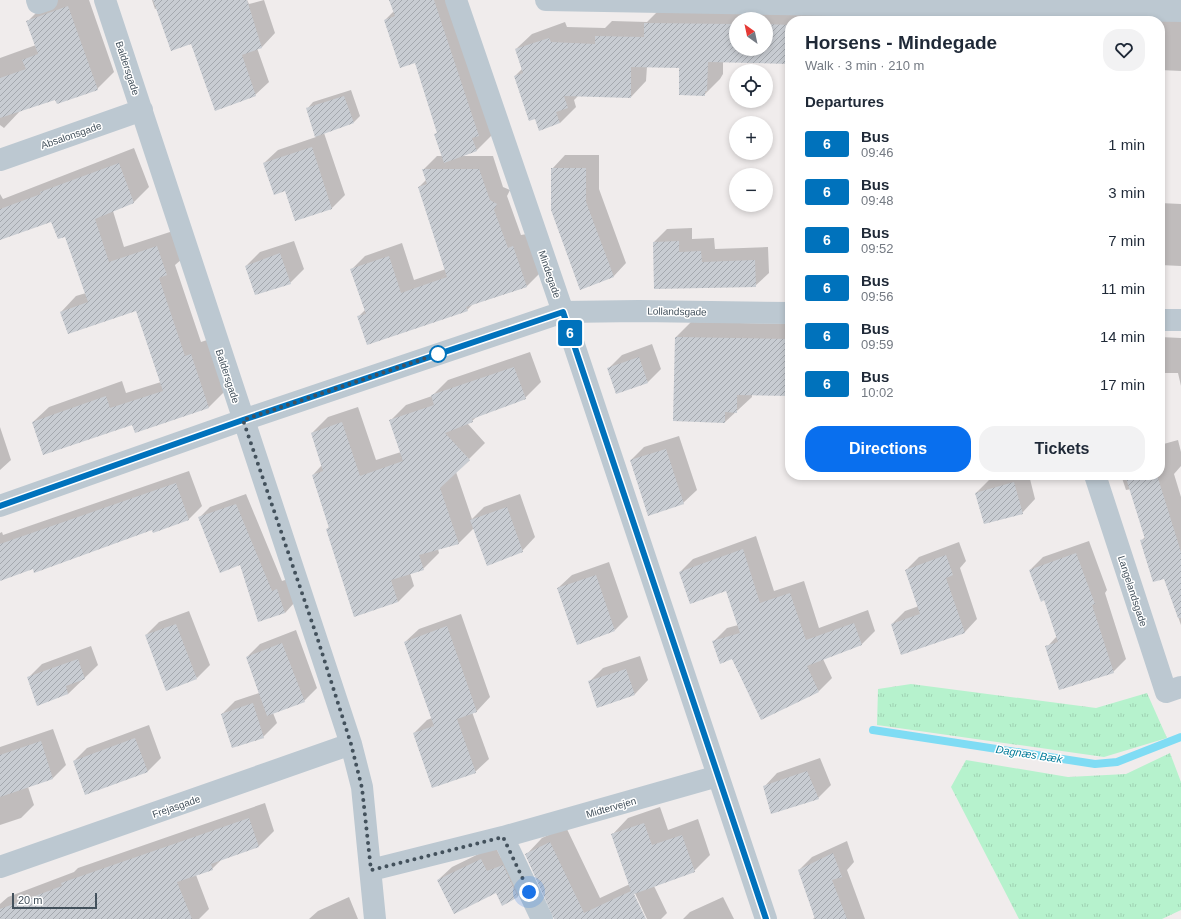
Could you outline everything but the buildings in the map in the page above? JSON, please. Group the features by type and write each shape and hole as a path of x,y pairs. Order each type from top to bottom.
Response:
{"street":[{"path":"37,0 38,3 47,0"},
{"name":"Baldersgade","path":"105,0 243,420 317,637 351,744 362,788 376,919"},
{"name":"Mindegade","path":"456,0 563,312 766,919"},
{"path":"546,0 941,9 1181,11"},
{"name":"Absalonsgade","path":"0,160 142,110"},
{"name":"Lollandsgade","path":"0,506 243,420 563,312 639,311 785,313"},
{"path":"1165,320 1181,320"},
{"name":"Langelandsgade","path":"1097,480 1166,692 1181,687"},
{"name":"Frejasgade","path":"0,867 351,744"},
{"name":"Midtervejen","path":"371,870 503,837 718,776"},
{"path":"503,837 542,919"}],"green space":[{"path":"911,684 1096,708 1147,693 1167,738 1104,757 877,725 878,689"},
{"path":"1170,753 1181,782 1181,910 1162,919 1019,919 951,787 966,760 1068,777 1126,774"}],"waterway":[{"name":"Dagnæs Bæk","path":"873,730 1095,764 1117,762 1181,737"}],"bus line":[{"name":"6","path":"0,506 243,420 563,312 766,919"}],"route":[{"path":"438,354 243,420 317,637 351,744 362,788 371,870 503,837 529,892"}]}
